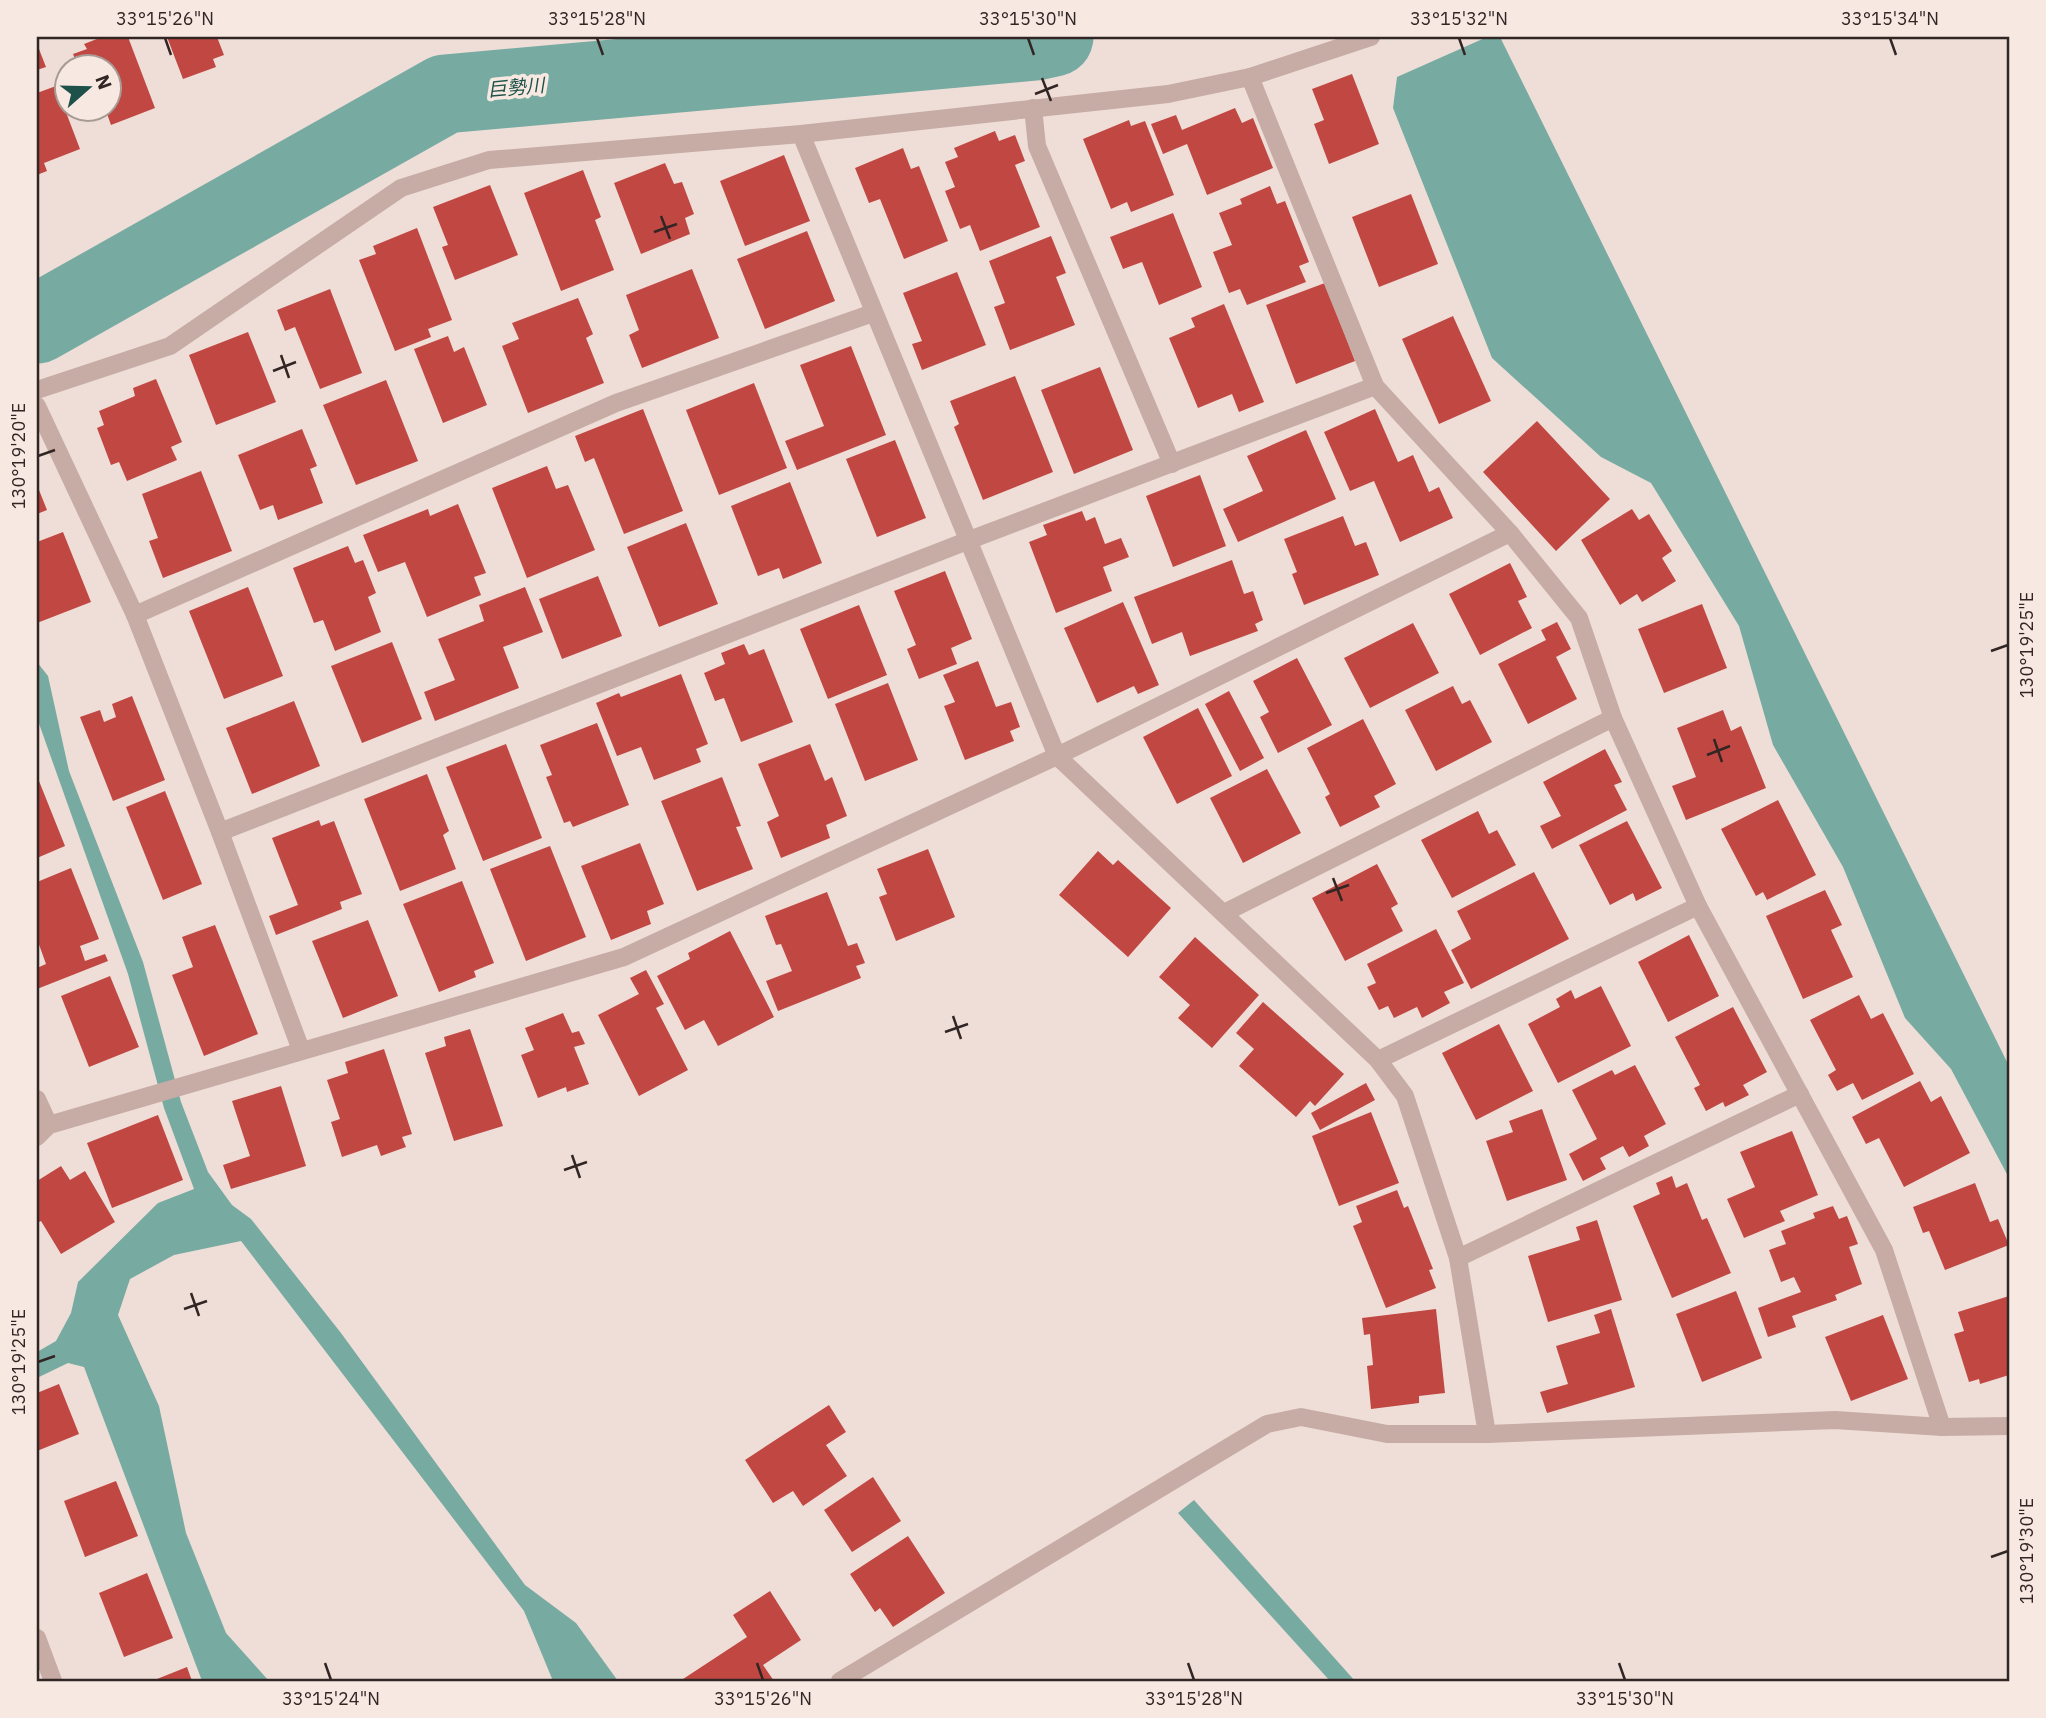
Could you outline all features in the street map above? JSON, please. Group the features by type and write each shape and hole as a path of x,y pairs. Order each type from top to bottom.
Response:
{"street":[{"path":"37,390 170,346 401,188 489,160 801,134 1168,94 1250,77 1371,37"},
{"path":"1250,77 1375,386 1510,533 1579,618 1613,718 1698,906 1884,1250 1942,1427"},
{"path":"1033,108 1037,146 1171,464"},
{"path":"801,134 1057,756 1378,1060 1405,1096 1458,1258 1487,1434"},
{"path":"135,615 616,403 873,313"},
{"path":"220,832 967,541 1375,386"},
{"path":"37,406 135,615 220,832 300,1050"},
{"path":"37,1099 43,1131 153,1093 624,957 1057,756 1510,533"},
{"path":"1224,913 1613,718"},
{"path":"1378,1060 1698,906"},
{"path":"1458,1258 1800,1094"},
{"path":"840,1681 1266,1424 1301,1417 1387,1434 1487,1434 1835,1420 1942,1427 2009,1426"},
{"path":"37,1638 53,1681"}],"water":[{"path":"1487,37 1500,37 2009,1066 2009,1178 1951,1069 1905,1018 1843,867 1773,745 1739,626 1651,483 1601,457 1492,358 1393,108 1397,77"},
{"path":"37,662 48,676 69,771 143,962 181,1102 208,1172 232,1205 251,1219 341,1333 525,1585 576,1623 618,1681 553,1681 524,1611 241,1241 174,1255 130,1279 118,1315 159,1406 186,1533 226,1633 269,1681 202,1681 84,1367 68,1363 37,1378 37,1352 56,1341 71,1313 78,1282 158,1203 194,1189 164,1108 128,974 37,718"},
{"path":"1194,1500 1355,1681 1330,1681 1178,1513"}],"building":[{"path":"102,37 128,37 155,108 122,121 122,52 79,52 87,49 84,44"},
{"path":"167,37 217,37 224,55 213,59 216,67 183,79"},
{"path":"37,44 46,67 37,70"},
{"path":"1352,74 1379,144 1329,164 1314,124 1324,120 1312,89"},
{"path":"52,87 52,122 70,122 80,149 44,163 47,171 37,175 37,93"},
{"path":"1235,108 1242,123 1253,118 1273,168 1207,195 1187,144 1163,154 1151,124 1176,115 1182,130"},
{"path":"1129,120 1131,126 1145,121 1174,195 1131,212 1127,202 1111,209 1083,139"},
{"path":"995,131 999,141 1015,135 1025,161 1015,165 1040,227 980,251 970,225 960,229 945,191 955,187 945,162 958,157 954,148"},
{"path":"903,148 911,169 919,166 948,241 904,259 880,199 869,203 855,168"},
{"path":"784,155 810,221 745,246 720,181"},
{"path":"665,163 674,184 682,182 694,214 685,218 690,234 641,254 614,183"},
{"path":"583,170 601,217 595,220 614,270 561,291 524,193"},
{"path":"490,185 518,255 455,280 442,247 448,245 433,207"},
{"path":"1270,186 1277,204 1285,201 1309,262 1299,266 1306,282 1247,305 1240,289 1229,293 1213,252 1232,245 1219,213 1242,204 1240,199"},
{"path":"1411,194 1438,264 1379,287 1352,217"},
{"path":"1173,213 1202,287 1159,305 1142,262 1123,269 1110,237"},
{"path":"417,228 452,320 428,329 431,337 395,351 359,260 376,254 373,246"},
{"path":"807,231 835,301 765,329 737,259"},
{"path":"1051,236 1066,273 1056,277 1075,325 1010,350 994,307 1005,303 989,261"},
{"path":"692,269 719,338 642,368 629,335 639,330 626,295"},
{"path":"957,272 986,345 922,370 912,344 922,341 903,293"},
{"path":"1325,283 1355,361 1296,384 1266,305"},
{"path":"330,289 362,373 320,389 295,327 285,331 277,310"},
{"path":"578,298 593,334 586,338 604,383 528,413 502,346 519,339 512,323"},
{"path":"1224,304 1264,402 1239,412 1232,394 1198,408 1169,338 1195,327 1191,318"},
{"path":"1453,316 1491,401 1439,424 1402,339"},
{"path":"248,332 276,402 216,425 189,355"},
{"path":"448,336 454,352 464,347 487,405 443,423 414,349"},
{"path":"851,346 886,435 797,470 785,441 824,426 800,365"},
{"path":"1100,367 1133,450 1074,474 1041,390"},
{"path":"1015,376 1053,472 983,500 954,427 959,424 950,401"},
{"path":"156,379 182,442 171,447 177,460 127,481 119,462 111,465 97,428 104,425 99,411 135,396 133,388"},
{"path":"386,380 418,461 356,485 323,405"},
{"path":"754,383 787,468 719,495 686,410"},
{"path":"643,409 683,511 624,534 594,458 585,462 575,436"},
{"path":"1375,409 1398,462 1413,455 1429,492 1439,487 1453,518 1400,542 1374,481 1350,491 1324,432"},
{"path":"1537,421 1610,499 1556,551 1483,472"},
{"path":"302,429 317,466 310,469 323,503 278,520 273,505 260,510 238,455"},
{"path":"1306,430 1336,499 1238,542 1223,509 1263,491 1247,456"},
{"path":"895,440 926,518 877,537 846,459"},
{"path":"547,466 556,489 568,485 595,550 527,578 492,488"},
{"path":"201,471 232,551 163,578 149,541 158,538 142,494"},
{"path":"1200,475 1226,546 1173,567 1146,496"},
{"path":"790,482 822,563 783,579 779,568 758,576 731,506"},
{"path":"37,485 47,510 37,514"},
{"path":"458,504 486,573 474,577 481,595 427,617 405,562 378,572 363,535 428,509 430,516"},
{"path":"1632,509 1639,520 1649,514 1672,551 1662,558 1676,581 1642,602 1637,594 1620,605 1581,540"},
{"path":"1082,511 1086,521 1095,517 1105,544 1121,538 1129,557 1103,567 1112,591 1056,613 1029,542 1047,535 1043,525"},
{"path":"1343,516 1355,546 1366,542 1379,575 1304,605 1292,574 1297,572 1284,539"},
{"path":"686,523 718,604 659,627 627,547"},
{"path":"63,532 91,602 37,623 37,542"},
{"path":"348,546 355,563 363,560 376,593 368,597 381,632 335,651 323,620 314,623 293,568"},
{"path":"1232,560 1244,594 1253,591 1263,620 1255,624 1258,631 1190,656 1182,632 1152,644 1134,597"},
{"path":"1510,563 1527,597 1518,601 1532,628 1480,655 1449,594"},
{"path":"945,571 972,639 951,648 957,664 919,679 907,649 916,645 894,591"},
{"path":"598,576 622,636 562,659 539,599"},
{"path":"248,587 283,676 224,699 189,611"},
{"path":"525,587 543,632 503,647 519,688 435,721 424,692 455,680 438,639 484,621 479,605"},
{"path":"1123,602 1159,685 1138,694 1134,686 1097,703 1064,628"},
{"path":"1702,604 1727,668 1664,693 1638,629"},
{"path":"859,605 887,675 828,699 800,629"},
{"path":"1557,622 1571,649 1556,657 1577,699 1528,724 1498,664 1546,640 1541,630"},
{"path":"1413,623 1439,673 1370,708 1344,658"},
{"path":"392,642 422,719 362,743 331,666"},
{"path":"744,644 749,655 764,649 793,722 741,742 724,698 715,701 704,673 725,664 721,653"},
{"path":"1297,658 1332,725 1278,753 1260,717 1269,712 1253,681"},
{"path":"978,661 996,707 1011,702 1020,727 1010,731 1014,741 965,760 944,706 955,702 943,675"},
{"path":"681,674 708,744 696,749 701,762 654,780 641,747 617,756 596,703 619,693 621,697"},
{"path":"888,683 918,760 865,781 835,704"},
{"path":"1453,686 1462,704 1470,700 1492,742 1436,771 1405,710"},
{"path":"1229,691 1264,758 1240,771 1205,704"},
{"path":"132,696 165,780 113,801 80,717 100,710 104,722 116,717 112,704"},
{"path":"294,701 320,766 252,794 226,728"},
{"path":"1198,708 1232,776 1177,804 1143,737"},
{"path":"1723,710 1731,731 1741,726 1766,788 1686,820 1672,786 1696,777 1677,728"},
{"path":"1363,719 1396,784 1374,796 1380,807 1340,827 1325,797 1330,794 1307,748"},
{"path":"597,723 629,805 573,827 570,821 564,823 546,777 552,775 540,745"},
{"path":"506,744 542,838 483,861 446,767"},
{"path":"810,744 825,781 832,777 847,816 826,825 830,838 781,858 767,822 779,816 758,764"},
{"path":"1605,749 1622,782 1614,785 1627,810 1552,849 1540,826 1561,816 1543,782"},
{"path":"1267,769 1301,833 1243,863 1210,798"},
{"path":"427,774 449,831 443,835 456,869 400,891 364,799"},
{"path":"37,776 65,846 37,858"},
{"path":"722,777 741,826 736,827 753,869 697,891 661,801"},
{"path":"165,791 202,884 163,900 126,807"},
{"path":"1778,800 1816,875 1767,900 1763,892 1756,896 1721,829"},
{"path":"1478,811 1489,834 1497,830 1516,865 1452,898 1421,840"},
{"path":"319,820 321,826 334,821 362,894 340,902 342,909 276,935 269,916 298,905 272,838"},
{"path":"1627,821 1662,888 1636,901 1633,893 1610,905 1579,845"},
{"path":"640,843 664,904 647,911 651,924 611,940 581,866"},
{"path":"550,846 586,937 526,961 490,869"},
{"path":"928,849 955,917 896,941 879,897 887,894 877,869"},
{"path":"1098,851 1113,865 1118,860 1171,908 1128,957 1059,895"},
{"path":"1377,864 1398,904 1391,908 1403,931 1345,961 1312,898"},
{"path":"71,868 99,939 80,946 85,961 105,954 108,961 37,989 37,968 46,964 37,939 37,882"},
{"path":"1534,872 1569,939 1471,989 1451,950 1471,939 1457,911"},
{"path":"462,881 494,963 474,971 476,977 439,992 403,904"},
{"path":"1825,890 1842,925 1831,930 1853,977 1803,999 1766,916"},
{"path":"827,892 848,946 857,943 865,963 856,966 861,978 778,1011 766,981 792,971 781,944 776,945 765,916"},
{"path":"368,920 398,996 343,1018 312,941"},
{"path":"215,925 258,1034 204,1056 172,975 193,967 182,937"},
{"path":"1436,929 1464,983 1444,992 1450,1003 1422,1018 1417,1007 1394,1018 1388,1006 1379,1010 1367,987 1376,983 1367,964"},
{"path":"730,931 774,1017 718,1046 704,1020 685,1030 657,976 690,959 688,953"},
{"path":"1689,935 1719,996 1668,1022 1638,962"},
{"path":"1195,937 1259,995 1212,1048 1178,1018 1190,1005 1159,977"},
{"path":"646,970 664,1004 656,1008 688,1070 639,1096 598,1015 639,994 630,978"},
{"path":"110,976 139,1047 89,1067 61,996"},
{"path":"1601,986 1631,1046 1558,1083 1528,1024 1560,1007 1556,999 1571,990 1575,999"},
{"path":"1859,995 1871,1019 1883,1013 1914,1074 1862,1100 1853,1083 1837,1091 1828,1075 1836,1070 1810,1020"},
{"path":"1263,1002 1344,1074 1315,1106 1310,1101 1296,1117 1239,1066 1254,1049 1236,1033"},
{"path":"1733,1007 1767,1072 1743,1085 1749,1095 1725,1107 1723,1102 1706,1111 1694,1088 1700,1085 1675,1037"},
{"path":"563,1013 572,1033 579,1031 585,1044 574,1047 589,1084 567,1092 566,1087 538,1098 521,1055 534,1050 525,1028"},
{"path":"1499,1024 1533,1091 1476,1120 1442,1053"},
{"path":"470,1029 503,1126 454,1141 425,1053 446,1046 444,1037"},
{"path":"384,1049 412,1134 402,1137 406,1147 381,1156 377,1145 342,1157 331,1122 340,1119 327,1080 348,1073 345,1062"},
{"path":"1635,1065 1666,1124 1644,1136 1649,1146 1629,1157 1623,1146 1600,1158 1606,1169 1583,1181 1569,1154 1597,1139 1572,1090 1612,1070 1615,1075"},
{"path":"1920,1081 1931,1102 1941,1096 1970,1153 1904,1187 1879,1138 1866,1144 1852,1117"},
{"path":"1366,1083 1375,1100 1320,1130 1311,1113"},
{"path":"281,1086 306,1166 231,1189 223,1165 250,1156 232,1101"},
{"path":"1542,1109 1567,1180 1507,1201 1486,1141 1513,1132 1509,1121"},
{"path":"1371,1112 1399,1183 1339,1206 1312,1136"},
{"path":"158,1115 183,1180 112,1208 87,1143"},
{"path":"1792,1131 1818,1195 1780,1211 1785,1221 1744,1238 1727,1199 1755,1187 1740,1152"},
{"path":"61,1166 70,1180 85,1171 115,1222 61,1254 41,1221 37,1223 37,1181"},
{"path":"1672,1176 1676,1188 1687,1183 1702,1220 1707,1218 1731,1273 1672,1298 1633,1206 1660,1194 1656,1183"},
{"path":"1975,1183 1990,1222 1998,1219 2009,1245 1945,1270 1929,1231 1923,1233 1913,1207"},
{"path":"1397,1190 1404,1208 1408,1206 1433,1269 1429,1270 1436,1288 1386,1308 1353,1226 1362,1222 1356,1206"},
{"path":"1833,1206 1839,1219 1847,1216 1858,1244 1849,1247 1862,1284 1835,1295 1837,1300 1792,1316 1796,1327 1768,1337 1758,1308 1801,1292 1794,1277 1781,1282 1769,1250 1786,1244 1781,1231 1815,1218 1813,1213"},
{"path":"1597,1220 1622,1300 1548,1322 1528,1256 1580,1240 1576,1227"},
{"path":"1736,1291 1762,1358 1702,1382 1676,1314"},
{"path":"2009,1296 2009,1375 1980,1384 1979,1379 1969,1382 1954,1334 1964,1331 1958,1312"},
{"path":"1436,1309 1445,1393 1419,1396 1419,1403 1371,1409 1367,1366 1373,1365 1370,1334 1364,1335 1362,1318"},
{"path":"1611,1309 1635,1387 1547,1413 1540,1392 1568,1384 1556,1346 1600,1333 1594,1315"},
{"path":"1883,1315 1908,1379 1851,1401 1825,1337"},
{"path":"59,1384 79,1434 37,1451 37,1393"},
{"path":"829,1405 846,1432 826,1445 847,1476 803,1506 793,1491 773,1503 745,1460"},
{"path":"873,1477 901,1521 852,1552 824,1510"},
{"path":"116,1481 138,1536 85,1557 64,1501"},
{"path":"908,1536 945,1593 893,1627 880,1608 875,1612 850,1574"},
{"path":"147,1573 173,1638 124,1657 99,1593"},
{"path":"770,1591 801,1640 763,1665 774,1681 680,1681 747,1637 733,1615"},
{"path":"187,1667 192,1681 152,1681"}],"waterway":[{"name":"巨勢川","path":"37,324 445,94 1036,41 1054,37"}]}
